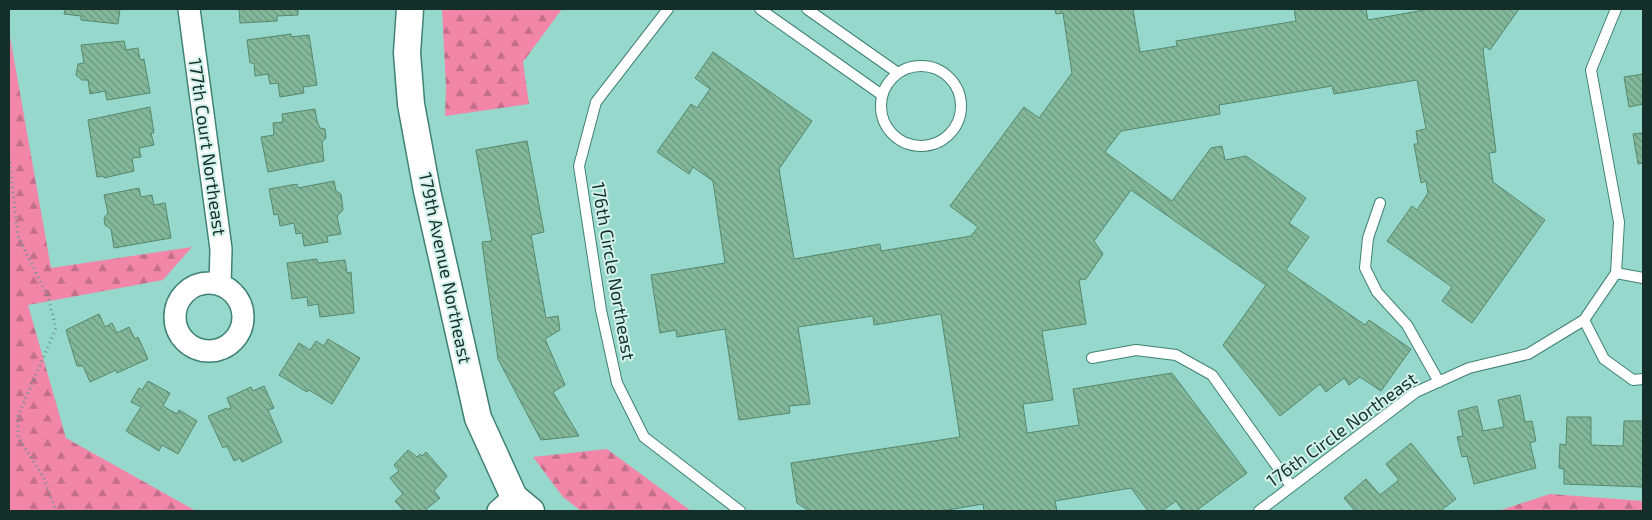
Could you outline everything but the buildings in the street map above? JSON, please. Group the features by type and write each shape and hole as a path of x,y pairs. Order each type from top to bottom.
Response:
{"street":[{"name":"177th Court Northeast","path":"189,9 221,249 220,285"},
{"name":"179th Avenue Northeast","path":"410,9 408,53 411,104 427,191 478,418 514,507"}],"lane":[{"name":"176th Circle Northeast","path":"668,9 596,102 579,166 601,310 617,383 644,437 740,511"},
{"path":"760,9 882,95"},
{"path":"807,9 898,73"},
{"path":"1616,9 1591,70 1619,222 1616,273 1643,278"},
{"path":"918,66 929,67 949,78 956,87 961,109 953,130 945,138 929,145 912,145 902,142 886,125 882,115 882,95 888,82 898,73 918,66"},
{"path":"1380,203 1368,238 1365,268 1378,292 1407,325 1439,382"},
{"name":"176th Circle Northeast","path":"1259,511 1416,392 1469,368 1528,354 1584,320 1616,273"},
{"path":"1584,320 1604,359 1633,380 1643,379"},
{"path":"1092,358 1136,350 1176,356 1212,375 1291,486"}],"path":[{"path":"9,157 18,236 48,297 56,328 18,416 18,437 43,476 56,511"}],"green space":[{"path":"442,9 562,9 523,62 529,104 445,116 446,88"},
{"path":"9,31 51,268 192,247 163,280 28,305 66,438 196,511 9,511"},
{"path":"607,449 691,511 581,511 563,497 533,457"},
{"path":"1550,494 1643,501 1643,511 1498,511"}]}
